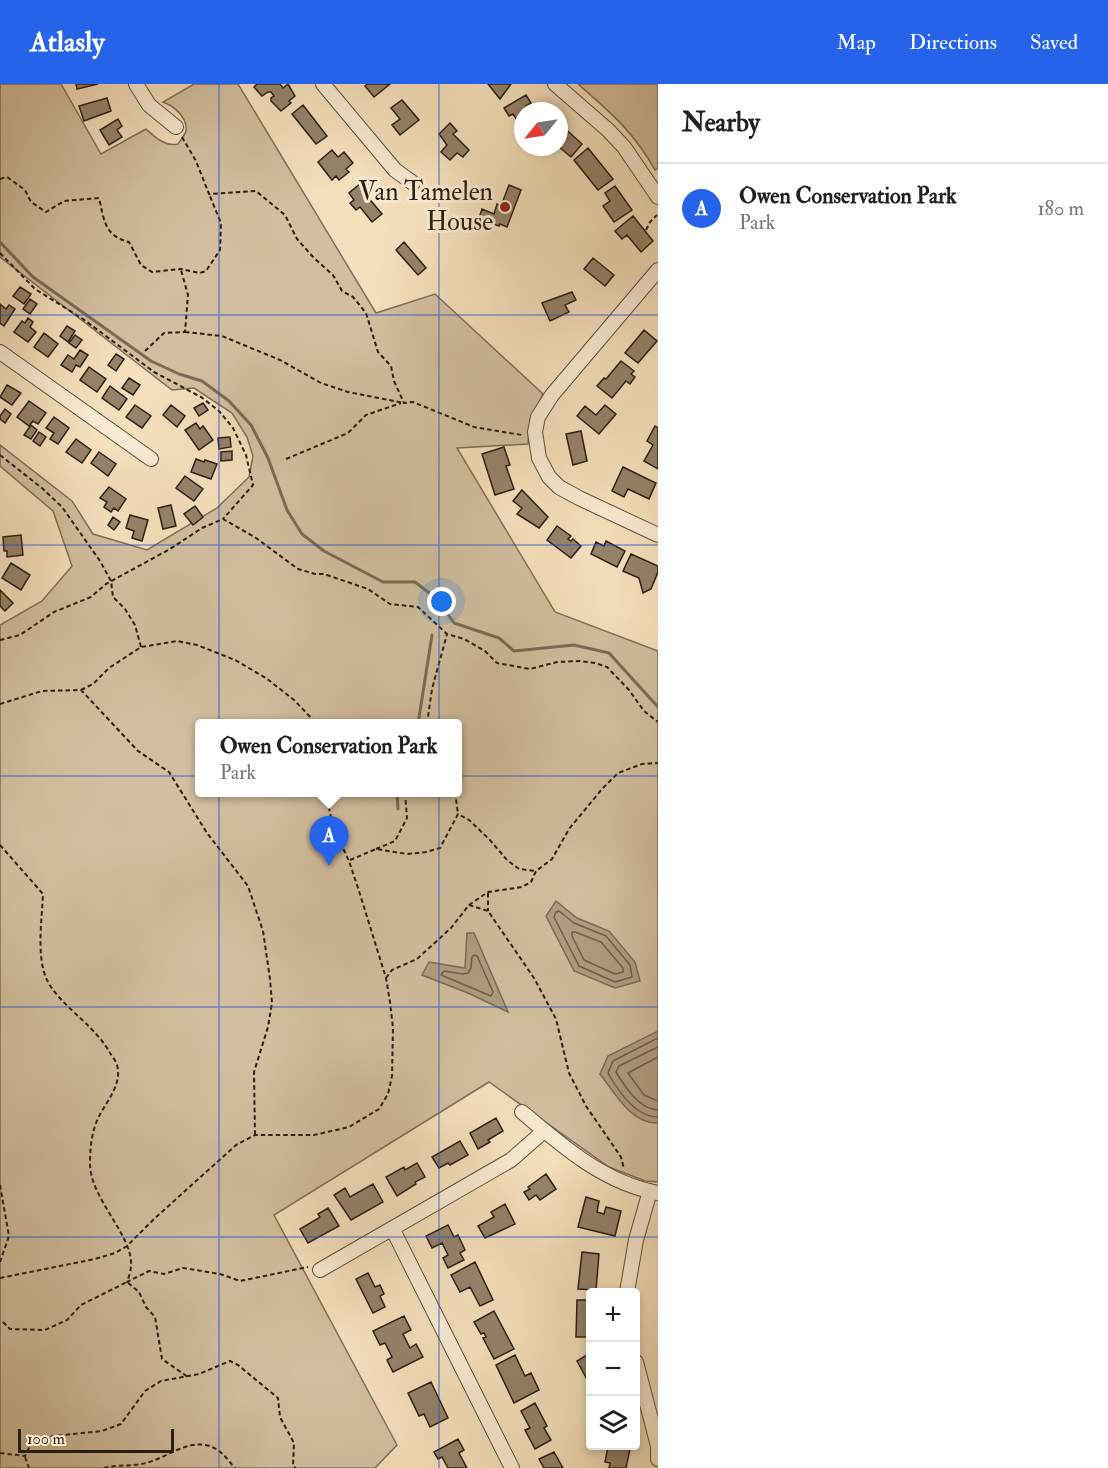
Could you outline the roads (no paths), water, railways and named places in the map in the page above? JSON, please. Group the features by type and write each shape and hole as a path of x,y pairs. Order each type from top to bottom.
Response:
{"street":[{"path":"136,84 149,105 176,127"},
{"path":"323,84 395,170 413,183"},
{"path":"555,84 624,147 658,197"},
{"path":"658,270 552,395 538,417 535,432 536,447 542,466 559,487 658,535"},
{"path":"0,352 151,459"},
{"path":"522,1112 564,1148 599,1171 620,1181 654,1192 636,1240 628,1288"},
{"path":"320,1270 511,1160 544,1131"},
{"path":"393,1230 512,1468"},
{"path":"640,1378 657,1446 658,1459"}],"water":[{"path":"556,901 577,918 609,931 635,962 640,981 615,988 574,971 546,916"},
{"path":"467,933 474,933 508,1012 422,975 429,962 465,968"},
{"path":"658,1031 658,1123 648,1122 632,1113 600,1074 608,1056"}],"waterway":[{"path":"0,242 33,277 151,361 179,374 202,381 229,401 251,425 268,458 287,510 302,534 324,551 383,582 415,582 437,599 454,623 499,638 514,651 574,645 609,653 658,707"},
{"path":"419,719 432,635"},
{"path":"397,797 398,809"}],"place":[{"name":"Van Tamelen House","path":"505,207"},
{"name":"Owen Conservation Park","path":"329,866"}]}
